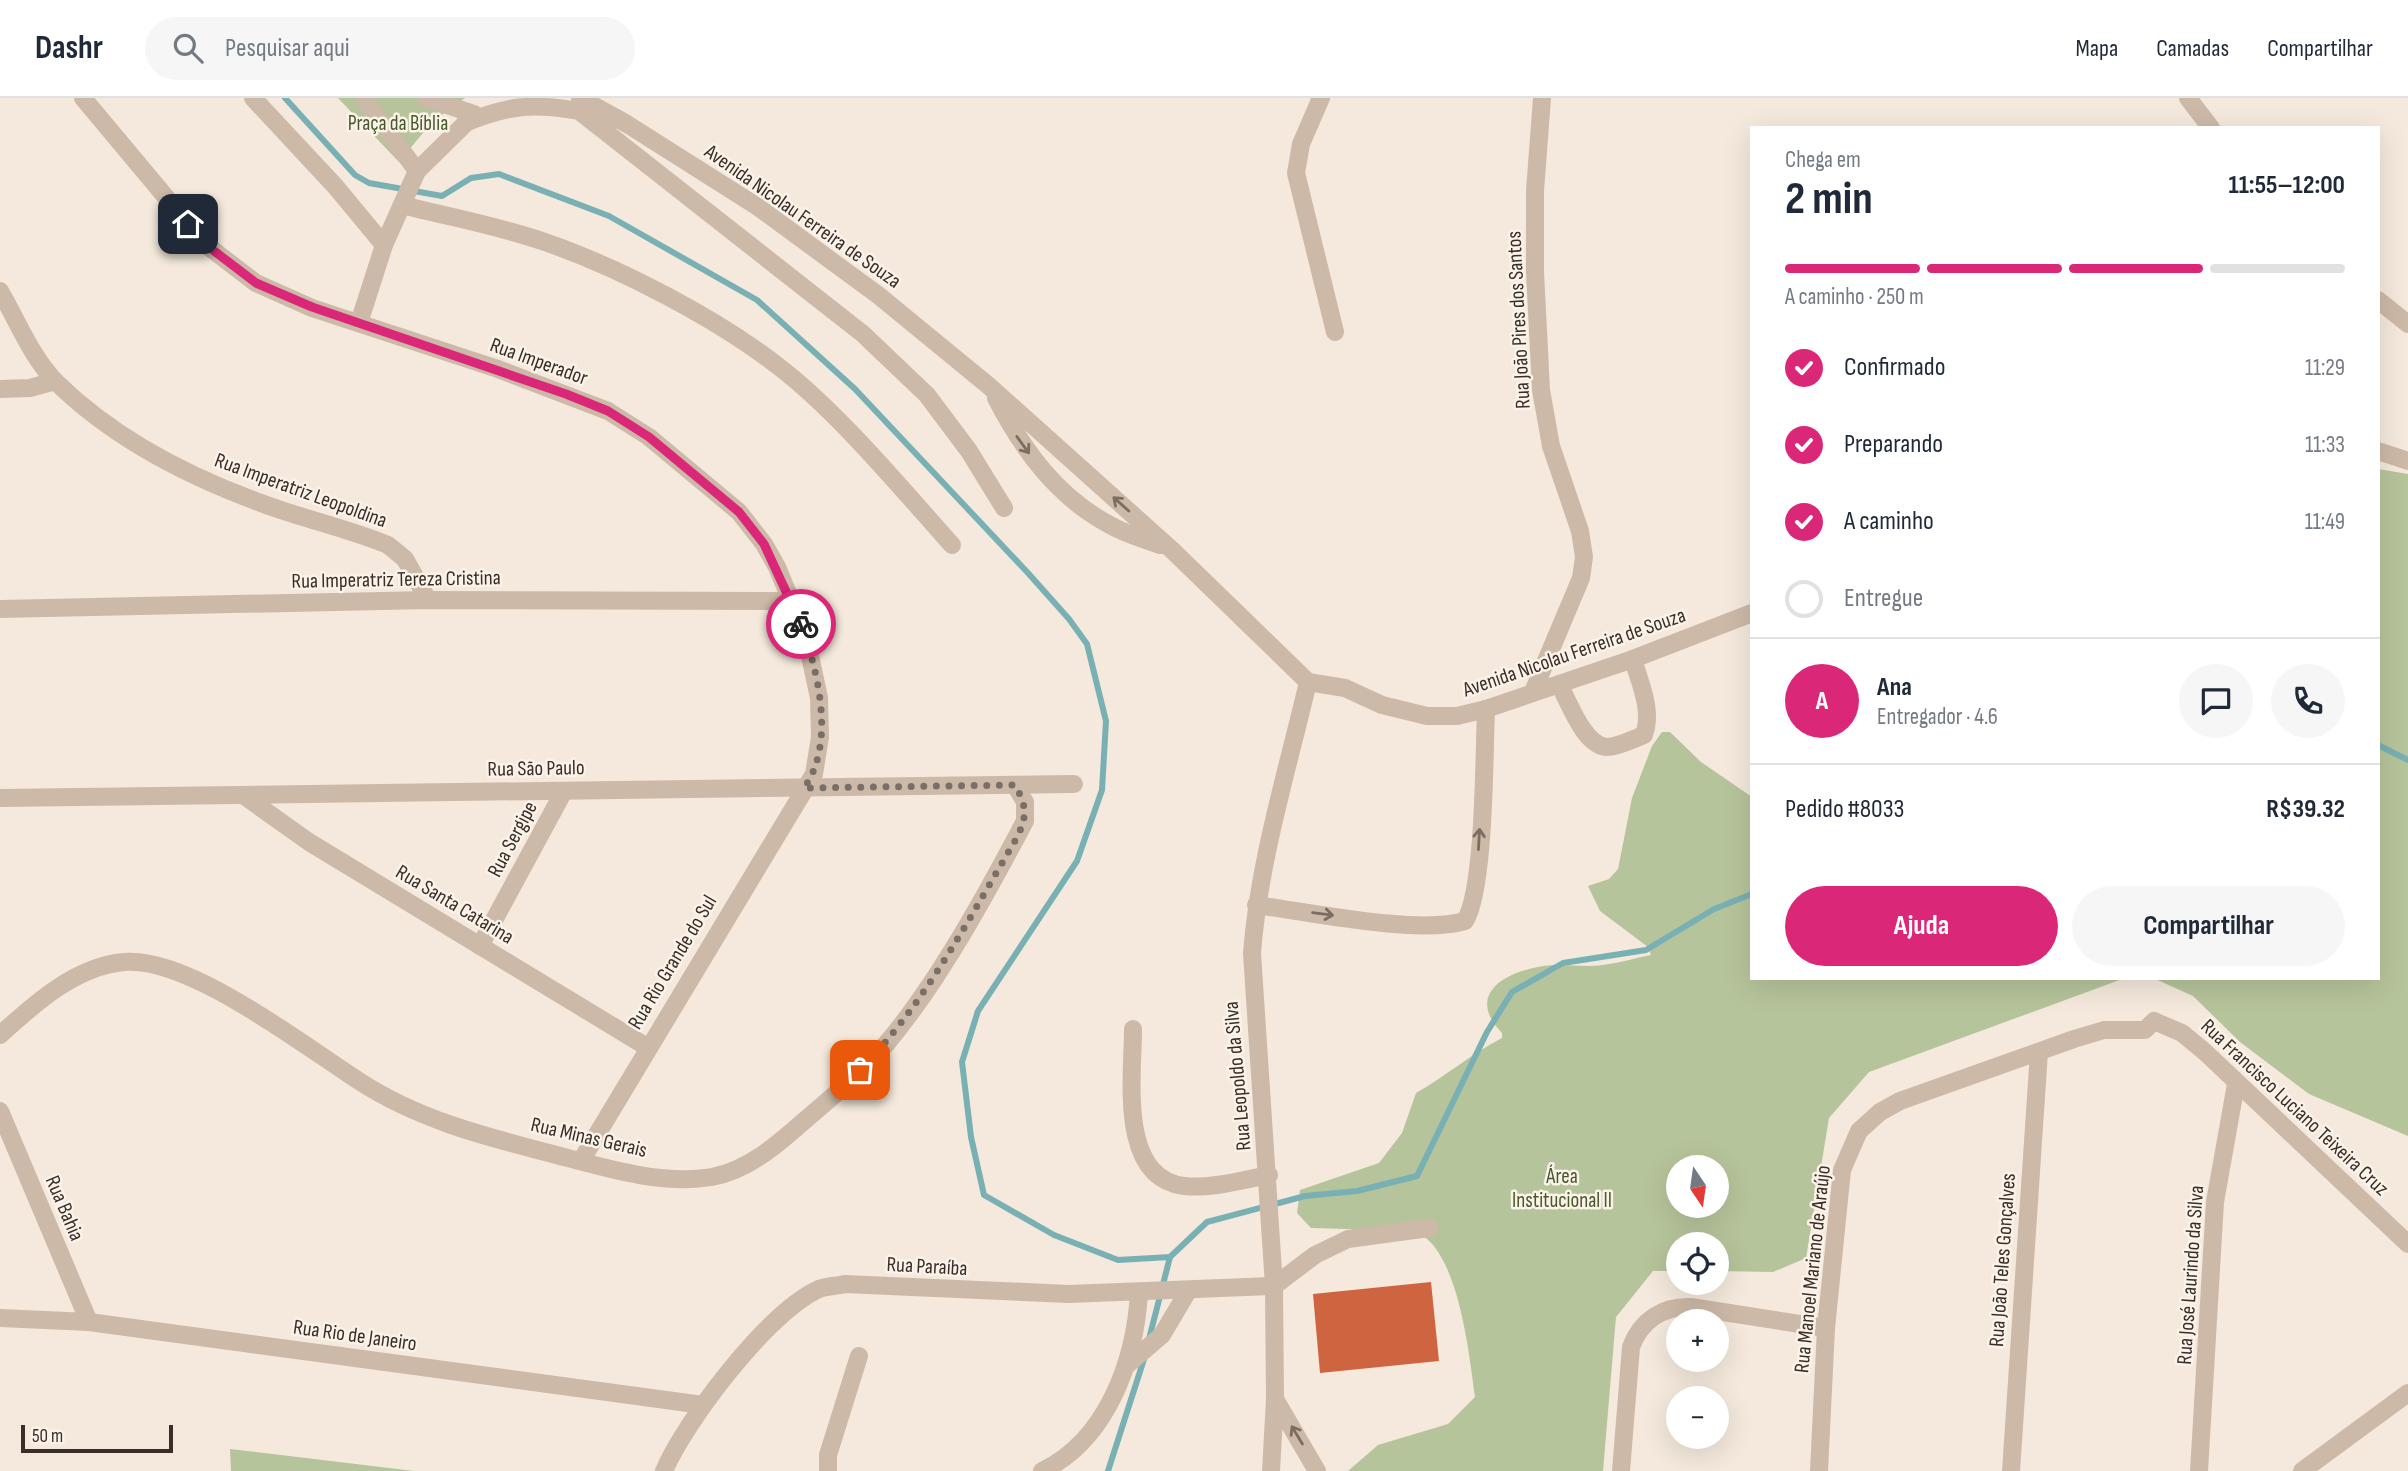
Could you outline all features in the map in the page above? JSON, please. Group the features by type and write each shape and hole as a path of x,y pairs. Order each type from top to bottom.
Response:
{"street":[{"name":"Rua Imperador","path":"83,98 205,244 256,283 312,307 566,394 608,411 649,437 739,512 764,544 793,601 806,637 819,698 820,737 814,774 804,788"},
{"path":"253,98 335,186 384,246"},
{"path":"362,98 418,171"},
{"path":"426,98 470,119 539,104 579,111 863,334 927,395 969,451 1004,508"},
{"path":"359,323 384,246 418,171 470,119 507,98"},
{"name":"Avenida Nicolau Ferreira de Souza","path":"580,98 627,124 758,207 878,295 989,386 1172,550 1308,682 1345,688 1382,705 1427,716 1457,716 1486,709 1633,659 1750,614"},
{"path":"1321,98 1301,144 1296,173 1335,332"},
{"name":"Rua João Pires dos Santos","path":"1533,692 1581,578 1584,557 1580,531 1551,446 1541,390 1535,191 1542,98"},
{"path":"2188,98 2209,126"},
{"path":"401,205 545,242 623,276 727,329 781,368 836,420 952,545"},
{"name":"Rua Imperatriz Leopoldina","path":"0,291 55,381 160,460 263,504 388,545 405,559 428,600"},
{"path":"2380,302 2408,324"},
{"path":"0,388 30,388 55,381"},
{"name":"Avenida Nicolau Ferreira de Souza","path":"989,386 1020,443 1061,492 1110,526 1172,550"},
{"path":"2380,453 2408,461"},
{"name":"Rua Imperatriz Tereza Cristina","path":"0,609 428,600 793,601"},
{"path":"1559,684 1595,744 1608,747 1644,735 1648,724 1647,710 1633,659"},
{"name":"Rua Leopoldo da Silva","path":"1271,1471 1275,1399 1274,1286 1269,1175 1254,1015 1252,953 1256,905 1308,682"},
{"path":"1256,905 1414,925 1450,925 1465,920 1472,909 1478,873 1486,709"},
{"name":"Rua São Paulo","path":"0,798 1074,784"},
{"name":"Rua Minas Gerais","path":"0,1035 23,1014 76,977 100,966 143,962 185,975 220,994 402,1106 484,1136 581,1161 665,1177 710,1177 735,1170 758,1158 825,1103 887,1043 951,948 1025,821 1027,808 1015,785"},
{"name":"Rua Rio Grande do Sul","path":"581,1161 804,788"},
{"name":"Rua Sergipe","path":"480,946 564,791"},
{"name":"Rua Santa Catarina","path":"243,795 310,842 647,1047"},
{"name":"Rua Francisco Luciano Teixeira Cruz","path":"2144,1030 2154,1021 2182,1033 2408,1244"},
{"path":"1133,1029 1136,1136 1147,1166 1160,1178 1184,1186 1221,1184 1269,1175"},
{"name":"Rua Manoel Mariano de Araújo","path":"1819,1471 1826,1328 1842,1170 1859,1131 1880,1112 1900,1101 2104,1030 2144,1030"},
{"name":"Rua João Teles Gonçalves","path":"2011,1471 2039,1052"},
{"name":"Rua José Laurindo da Silva","path":"2199,1471 2215,1202 2236,1084"},
{"name":"Rua Bahia","path":"0,1111 89,1322"},
{"path":"1274,1286 1315,1255 1348,1239 1429,1228"},
{"name":"Rua Paraíba","path":"664,1471 673,1450 703,1405 778,1318 821,1288 845,1284 943,1291 1139,1293 1274,1286"},
{"path":"1127,1365 1161,1335 1188,1290"},
{"path":"1042,1471 1064,1461 1090,1433 1127,1365 1136,1334 1139,1293"},
{"path":"1621,1471 1629,1356 1634,1337 1654,1316 1672,1308 1691,1307 1826,1328"},
{"name":"Rua Rio de Janeiro","path":"0,1318 89,1322 703,1405"},
{"path":"828,1471 828,1455 859,1356"},
{"path":"2302,1471 2408,1393"},
{"path":"1275,1399 1317,1471"}],"green space":[{"name":"Praça da Bíblia","path":"338,98 465,98 432,122 399,162"},
{"path":"2380,469 2408,474 2408,1136 2309,1094 2240,1042 2193,996 2157,980 2380,980"},
{"name":"Área Institucional II","path":"1662,732 1670,732 1701,762 1750,796 1750,980 2120,980 1869,1072 1829,1118 1806,1258 1773,1272 1729,1271 1729,1232 1666,1232 1666,1271 1653,1271 1616,1317 1603,1471 1348,1471 1378,1445 1448,1424 1475,1397 1465,1331 1452,1280 1430,1242 1415,1231 1311,1228 1297,1213 1300,1190 1379,1163 1402,1133 1416,1093 1502,1038 1502,1033 1492,1020 1488,1008 1488,998 1501,981 1524,970 1538,967 1603,965 1651,955 1648,947 1600,911 1588,886 1609,879 1618,869 1632,798 1652,746"},
{"path":"230,1449 414,1471 231,1471"}],"building":[{"path":"1431,1282 1439,1361 1320,1373 1313,1294"}],"waterway":[{"path":"285,98 355,175 369,183 442,196 471,178 499,174 609,216 757,300 855,389 1028,573 1069,619 1087,644 1106,721 1102,790 1077,861 978,1011 962,1062 971,1137 984,1195 1054,1235 1118,1260 1170,1257 1207,1222 1305,1196 1357,1191 1417,1176 1487,1032 1512,992 1563,963 1646,950 1714,909 1750,895"},
{"path":"2380,746 2408,760"},
{"path":"1149,1339 1170,1257"},
{"path":"1108,1471 1145,1356"}],"way so far":[{"path":"801,624 815,671 820,718 814,774 804,788 1015,785 1027,808 1025,821 1015,841 916,1004 887,1043 860,1070"}],"route":[{"path":"188,224 205,244 256,283 312,307 566,394 608,411 649,437 739,512 764,544 777,567 801,624"}]}
